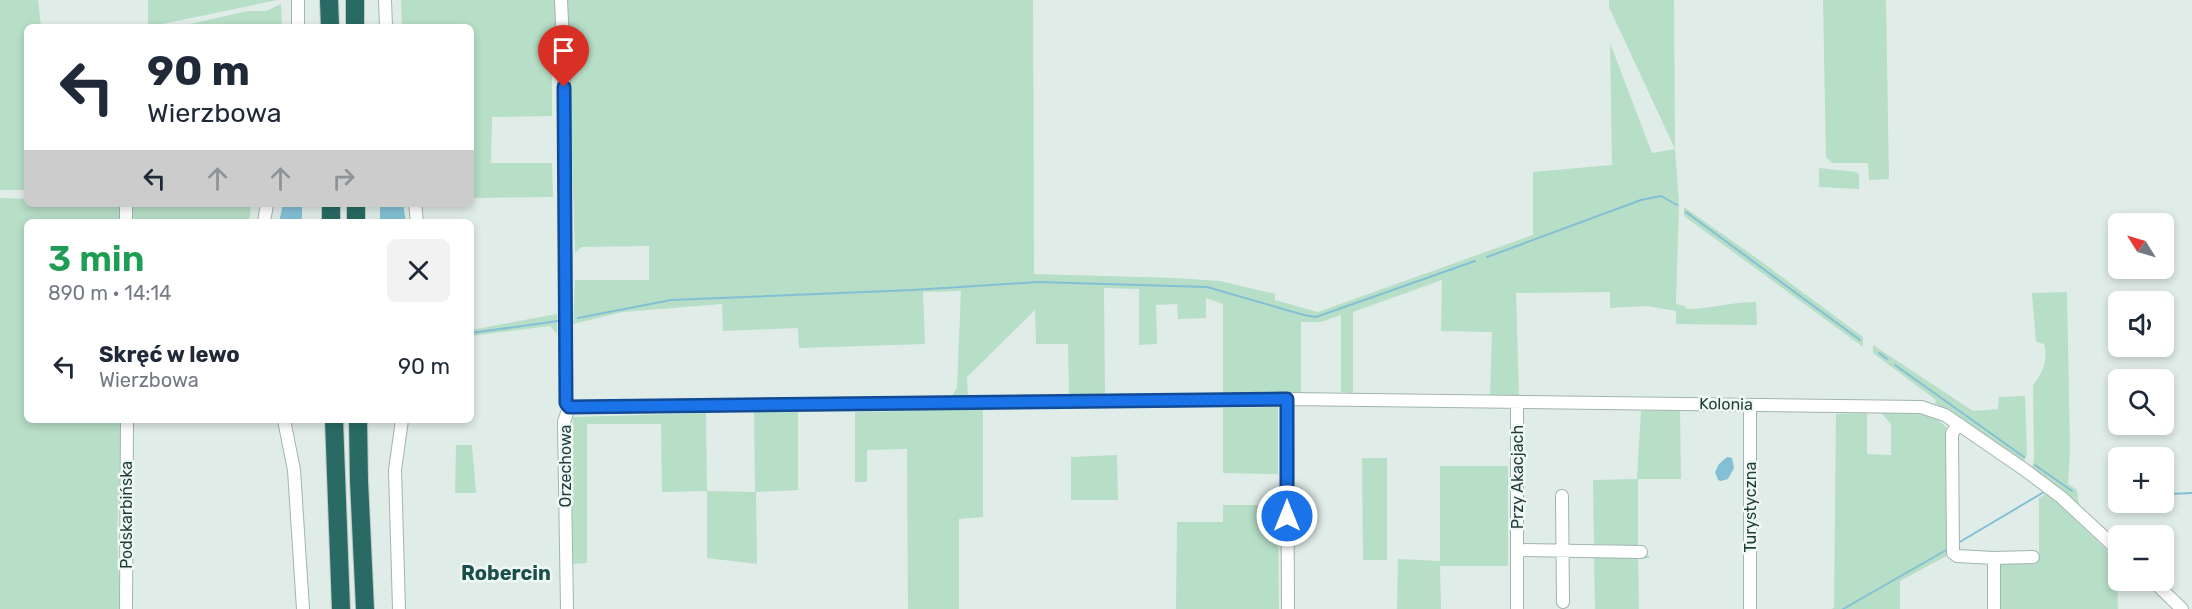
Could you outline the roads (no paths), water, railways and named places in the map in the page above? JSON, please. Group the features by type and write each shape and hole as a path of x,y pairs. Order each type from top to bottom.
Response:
{"highway":[{"path":"330,0 330,24"},
{"path":"355,0 355,24"},
{"path":"334,423 341,609"},
{"path":"358,423 365,609"}],"street":[{"path":"298,0 298,24"},
{"path":"385,0 386,24"},
{"name":"Orzechowa","path":"561,0 564,66 566,403 569,407 564,422 567,609"},
{"path":"1287,399 1288,609"},
{"name":"Kolonia","path":"569,407 1287,399 1517,404 1921,407 1945,415 2025,470 2061,497 2108,541"},
{"name":"Przy Akacjach","path":"1517,404 1517,609"},
{"name":"Turystyczna","path":"1750,405 1750,609"},
{"name":"Podskarbińska","path":"126,609 127,423"},
{"path":"285,423 294,470 303,609"},
{"path":"399,609 395,470 402,423"},
{"path":"1959,424 1952,433 1952,550 1957,556 2033,557"},
{"path":"1562,496 1563,602"},
{"name":"Przy Akacjach","path":"1518,550 1641,552"},
{"path":"1994,558 1994,609"},
{"path":"2163,591 2182,609"}],"water":[{"path":"282,207 302,207 302,219 280,219"},
{"path":"380,207 404,207 406,219 380,219"},
{"path":"1727,457 1732,458 1734,468 1728,479 1721,481 1718,480 1715,472 1719,464"}],"waterway":[{"path":"1487,257 1641,200 1661,196 1677,205"},
{"path":"1686,212 1860,340"},
{"path":"578,318 671,300 913,290 1038,282 1207,287 1316,317 1475,261"},
{"path":"474,333 558,321"},
{"path":"1879,353 1887,359"},
{"path":"1895,365 2024,457"},
{"path":"2035,465 2072,491"},
{"path":"1958,543 2044,492"},
{"path":"2174,494 2192,493"},
{"path":"1843,609 1948,549"}],"district":[{"name":"Robercin","path":"506,573"}]}
